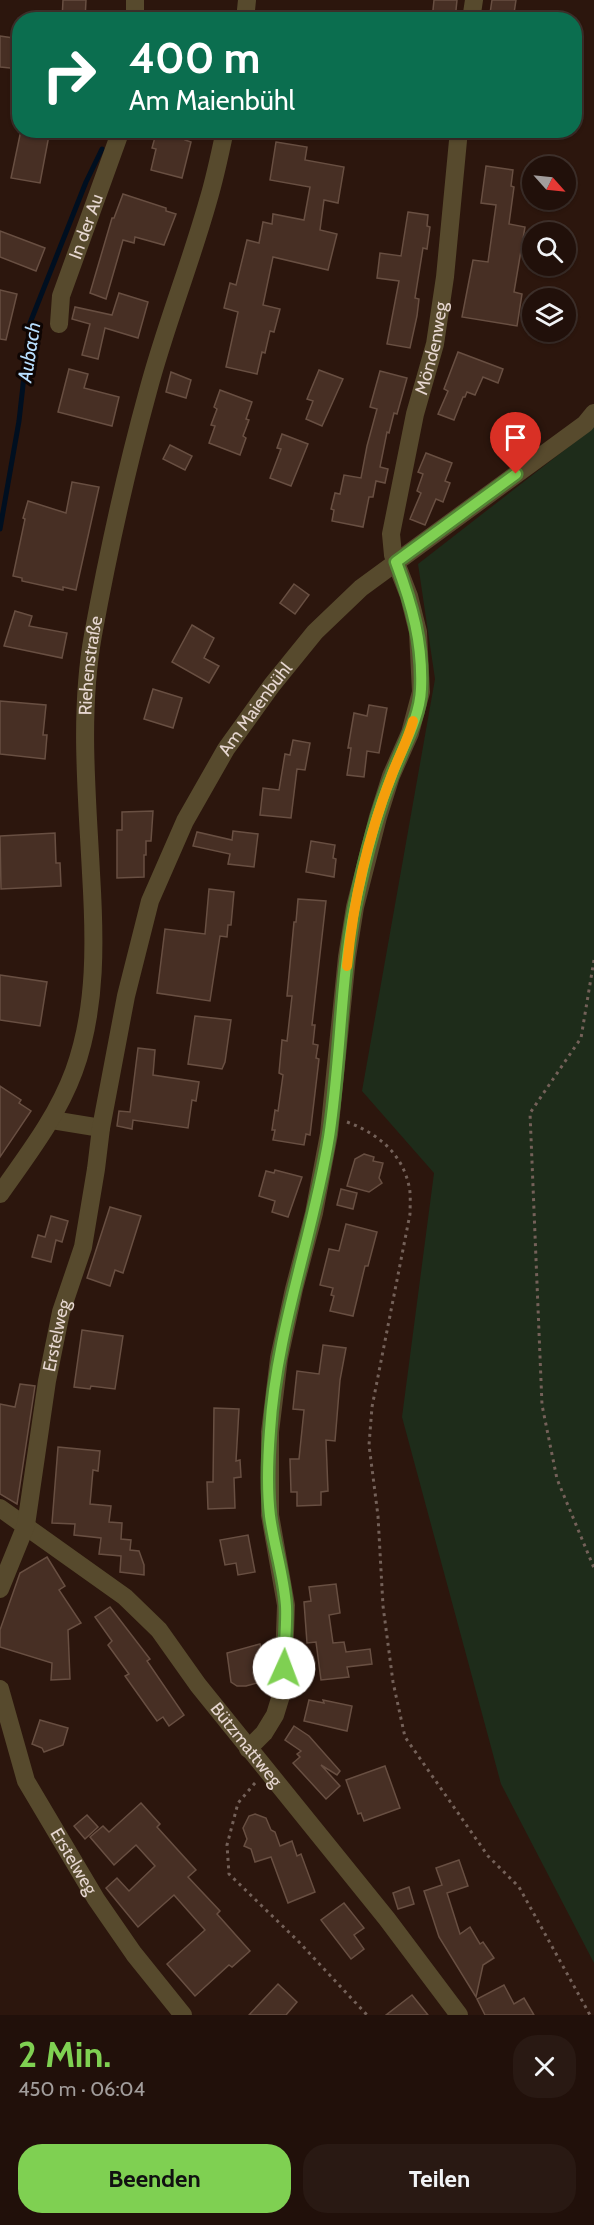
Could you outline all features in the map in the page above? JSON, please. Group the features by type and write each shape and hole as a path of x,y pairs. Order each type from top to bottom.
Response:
{"street":[{"name":"In der Au","path":"59,324 62,296 118,138"},
{"name":"Riehenstraße","path":"0,1194 52,1120 75,1069 88,1015 93,966 94,916 86,738 87,690 93,638 148,389 209,200 223,138"},
{"name":"Möndenweg","path":"248,1749 264,1733 275,1715 283,1689 286,1605 270,1515 270,1431 279,1358 314,1213 331,1116 347,957 355,907 378,817 391,776 410,733 421,692 418,632 409,597 391,546 391,534 415,414 435,344 445,277 458,138"},
{"name":"Am Maienbühl","path":"101,1128 126,996 150,901 185,821 226,748 308,641 361,588 585,423 594,413"},
{"path":"52,1120 101,1128"},
{"name":"Erstelweg","path":"0,1589 26,1525 47,1381 61,1312 83,1246 101,1128"},
{"name":"Bützmattweg","path":"0,1508 125,1597 159,1630 198,1685 387,1919 459,2015"},
{"name":"Erstelweg","path":"0,1689 26,1781 96,1899 134,1954 183,2015"}],"path":[{"path":"594,960 581,1038 530,1113 542,1405 556,1479 594,1568"},
{"path":"331,1116 356,1125 380,1138 401,1161 410,1187 410,1214 372,1407 369,1446 378,1516 383,1606 393,1682 405,1737 488,1856 519,1887 590,2015"},
{"path":"266,1770 238,1803 227,1845 229,1874 298,1941 368,2015"}],"green space":[{"path":"594,427 594,1963 501,1784 402,1417 434,1173 362,1091 435,679 418,564"}],"building":[{"path":"63,0 86,0 85,12 62,12"},
{"path":"434,0 457,0 456,12 433,12"},
{"path":"492,0 516,0 514,12 490,12"},
{"path":"0,36 12,38 12,68 0,67"},
{"path":"19,138 48,138 40,183 11,178"},
{"path":"155,138 185,138 185,140 191,142 182,178 151,170 156,149 152,148"},
{"path":"276,142 307,147 305,160 344,167 338,203 324,200 320,230 337,234 328,270 273,257 263,305 280,309 274,332 270,331 265,353 262,352 257,374 226,367 238,312 224,308 230,283 236,285 247,240 259,243 263,222 272,224 273,214 304,220 310,187 270,180"},
{"path":"486,166 513,170 511,186 514,187 509,224 522,226 522,245 514,292 522,294 517,326 462,317 473,260 488,262 496,205 481,203"},
{"path":"123,194 166,208 166,211 176,214 164,245 135,237 134,243 123,240 106,299 90,293 112,218 114,218"},
{"path":"408,212 428,215 427,226 430,227 427,249 423,248 415,298 419,299 417,316 410,348 387,344 399,281 377,278 380,253 401,256"},
{"path":"0,231 45,248 36,271 0,257"},
{"path":"0,290 17,294 6,340 0,339"},
{"path":"119,293 148,302 138,338 105,328 98,359 82,355 90,324 72,319 75,307 112,315"},
{"path":"458,352 503,369 498,383 483,377 475,395 467,392 454,420 438,414 448,391 444,389"},
{"path":"69,369 88,374 84,388 119,397 112,426 58,412"},
{"path":"319,370 343,379 322,426 306,419 313,401 307,399"},
{"path":"380,371 407,378 397,414 394,413 389,433 387,432 380,467 388,469 385,483 376,481 373,497 369,497 363,527 332,521 334,510 331,509 335,493 340,494 344,475 361,478 377,409 370,407"},
{"path":"171,372 191,380 186,398 166,392"},
{"path":"220,390 252,402 243,436 246,438 240,455 209,443 215,426 211,425 217,409 214,407"},
{"path":"282,434 308,444 291,486 270,478 281,449 277,448"},
{"path":"170,445 192,456 185,470 163,459"},
{"path":"426,453 452,463 445,481 450,483 443,502 436,499 425,525 410,519 421,493 417,491 423,474 418,472"},
{"path":"72,482 99,487 76,590 63,587 63,590 22,581 22,578 13,576 28,501 66,513"},
{"path":"294,584 309,595 295,614 280,603"},
{"path":"15,611 32,616 29,626 67,633 62,658 4,646"},
{"path":"192,625 214,638 204,658 219,666 209,683 172,662"},
{"path":"153,689 182,698 173,728 144,719"},
{"path":"0,701 46,705 43,735 47,735 45,759 0,754"},
{"path":"369,705 387,708 379,753 367,751 364,777 347,775 351,748 348,748 354,713 367,716"},
{"path":"293,740 310,743 305,770 297,769 291,818 260,815 263,788 279,790 285,754 290,755"},
{"path":"153,811 151,841 146,841 146,855 144,855 144,877 117,878 117,830 122,830 122,812"},
{"path":"233,831 258,834 254,867 228,864 230,854 193,846 197,832 232,840"},
{"path":"55,833 56,863 60,863 61,886 1,889 0,836"},
{"path":"311,841 335,845 334,877 306,872"},
{"path":"209,889 234,892 231,925 228,925 227,937 220,936 210,1001 157,993 165,929 205,934"},
{"path":"298,899 326,901 312,1025 315,1025 313,1044 318,1045 316,1058 319,1059 310,1135 306,1134 304,1145 273,1140 275,1130 272,1130 275,1110 278,1111 283,1075 279,1073 282,1040 287,1041 292,996 287,996"},
{"path":"0,975 47,982 40,1026 0,1020"},
{"path":"195,1016 231,1020 222,1069 188,1064"},
{"path":"138,1048 155,1050 153,1075 199,1082 196,1101 192,1100 188,1128 133,1120 132,1129 117,1126 119,1111 130,1112"},
{"path":"0,1086 21,1100 19,1103 31,1111 0,1157"},
{"path":"364,1154 374,1157 373,1161 383,1163 379,1178 382,1183 369,1192 347,1186 355,1159"},
{"path":"275,1170 302,1177 288,1217 272,1212 275,1201 259,1196 266,1171 274,1173"},
{"path":"341,1189 357,1193 353,1209 337,1205"},
{"path":"110,1207 141,1216 123,1273 115,1270 110,1286 87,1278"},
{"path":"51,1216 68,1221 62,1242 56,1240 51,1262 32,1257 38,1235 45,1237"},
{"path":"346,1224 377,1232 368,1266 365,1266 353,1316 330,1311 334,1296 331,1295 333,1288 320,1285 329,1249 339,1251"},
{"path":"82,1330 123,1336 115,1389 91,1386 90,1389 74,1387"},
{"path":"323,1345 346,1348 340,1380 335,1441 326,1440 328,1491 321,1492 321,1505 297,1506 297,1492 291,1492 290,1459 299,1459 304,1410 293,1409 297,1371 319,1374"},
{"path":"20,1384 35,1386 17,1504 0,1494 0,1404 15,1407"},
{"path":"214,1408 239,1409 236,1461 240,1460 241,1477 234,1478 235,1508 208,1509 207,1482 213,1482"},
{"path":"58,1447 100,1451 98,1471 93,1470 90,1504 111,1506 109,1522 122,1523 121,1539 131,1540 130,1550 139,1551 144,1565 144,1575 120,1572 121,1556 99,1554 101,1538 74,1535 75,1524 52,1523"},
{"path":"248,1535 255,1572 238,1575 236,1563 225,1565 220,1540"},
{"path":"47,1557 65,1586 59,1590 81,1623 68,1630 70,1679 51,1680 52,1663 0,1647 0,1630 20,1573"},
{"path":"336,1584 340,1613 329,1615 333,1643 344,1642 346,1652 370,1649 372,1664 347,1667 349,1677 321,1680 316,1642 307,1643 304,1602 311,1601 309,1587"},
{"path":"110,1607 150,1659 147,1661 184,1715 169,1726 163,1717 157,1721 125,1676 129,1674 108,1645 112,1641 95,1617"},
{"path":"260,1644 264,1681 237,1686 231,1682 227,1653"},
{"path":"309,1700 324,1703 323,1700 352,1706 347,1731 304,1721"},
{"path":"40,1720 68,1728 63,1745 44,1752 42,1748 32,1744"},
{"path":"294,1726 309,1736 340,1771 337,1775 321,1765 340,1786 326,1799 293,1763 300,1757 297,1754 301,1751 285,1740"},
{"path":"385,1766 400,1808 364,1821 361,1813 358,1814 346,1780"},
{"path":"141,1803 160,1824 157,1827 196,1870 188,1877 220,1911 217,1914 250,1951 232,1967 229,1965 195,1996 167,1964 205,1930 174,1895 138,1927 106,1888 117,1878 129,1891 155,1866 136,1845 114,1865 90,1837 103,1826 109,1832"},
{"path":"255,1814 266,1818 280,1846 292,1841 297,1856 301,1854 315,1892 288,1903 271,1857 255,1862 251,1849 244,1846 247,1839 243,1828 249,1816"},
{"path":"87,1815 98,1827 85,1839 74,1826"},
{"path":"459,1860 468,1886 447,1893 460,1934 470,1927 480,1944 483,1942 494,1958 483,1965 476,1997 439,1937 424,1891 442,1885 436,1868"},
{"path":"409,1887 414,1904 398,1909 393,1893"},
{"path":"344,1903 364,1928 354,1935 364,1949 351,1959 321,1920"},
{"path":"278,1984 297,2002 286,2015 249,2015"},
{"path":"504,1985 514,2004 524,1998 534,2015 485,2015 477,1999"},
{"path":"412,1995 428,2015 386,2015"}],"waterway":[{"name":"Aubach","path":"0,529 19,421 30,323 86,182 102,149"}],"slow traffic":[{"path":"347,966 355,907 366,858 391,776 413,721"}],"route":[{"path":"284,1668 286,1605 270,1515 270,1431 279,1358 314,1213 329,1134 347,957 355,907 378,817 391,776 410,733 421,692 418,632 409,597 396,562 516,474"}]}
